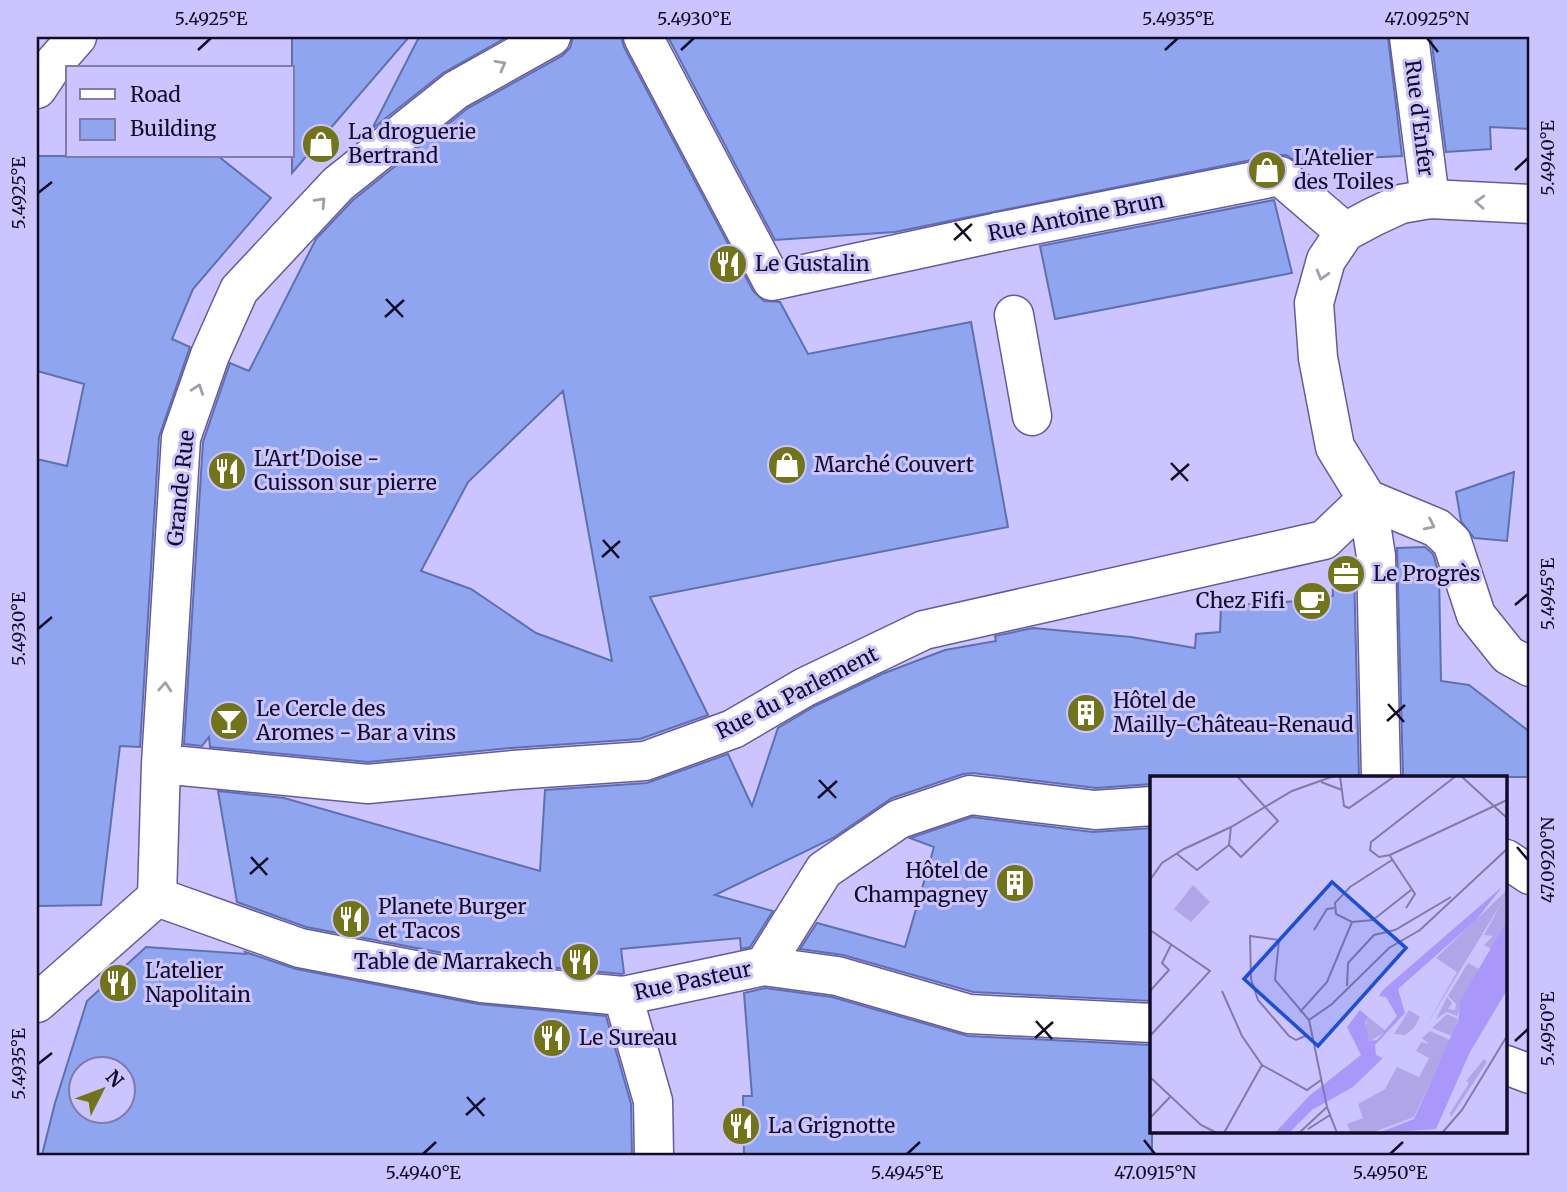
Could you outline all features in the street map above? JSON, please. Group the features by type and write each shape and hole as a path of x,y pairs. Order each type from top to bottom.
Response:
{"street":[{"path":"37,89 55,62 77,37"},
{"name":"Grande Rue","path":"157,897 160,764 181,438 210,355 239,290 338,184 456,90 551,37"},
{"name":"Rue Antoine Brun","path":"643,37 772,281 998,232 1280,176 1345,232"},
{"name":"Rue d'Enfer","path":"1409,37 1430,199"},
{"path":"1381,776 1376,556 1367,499 1335,447 1318,358 1314,303 1326,260 1345,232 1401,204 1430,199 1530,204"},
{"path":"1014,315 1032,416"},
{"path":"1367,499 1437,528 1451,542 1476,615 1508,654 1530,667"},
{"name":"Rue du Parlement","path":"160,764 368,784 645,761 733,729 804,687 924,630 1324,540 1367,499"},
{"path":"764,966 824,870 899,819 970,795 1095,810 1150,806"},
{"path":"1508,860 1530,875"},
{"path":"37,1003 157,897"},
{"name":"Rue Pasteur","path":"157,897 300,948 482,982 623,996 764,966 836,976 969,1014 1150,1023"},
{"path":"623,996 653,1101 654,1155"},
{"path":"1508,1066 1530,1074"}],"building":[{"path":"292,37 409,37 292,173"},
{"path":"419,37 507,37 443,73 372,129"},
{"path":"573,37 621,37 753,291 764,301 780,302 808,354 971,322 1008,527 650,597 708,715 640,739 368,762 210,747 209,737 202,746 184,744 203,442 230,363 249,371 316,239 353,200 468,108 562,56 570,48","holes":["563,391 612,661 536,633 471,589 421,571 468,482"]},
{"path":"668,37 1388,37 1402,156 1296,161 1286,155 1276,155 895,232 775,240"},
{"path":"1431,37 1530,37 1530,129 1490,127 1491,149 1446,152"},
{"path":"37,156 221,158 271,198 193,289 172,339 190,347 159,437 140,747 120,746 101,905 37,906 37,459 67,466 84,384 37,371"},
{"path":"1274,200 1292,273 1055,319 1040,246"},
{"path":"1514,472 1507,541 1474,538 1461,521 1456,492"},
{"path":"1425,547 1433,554 1439,574 1441,681 1469,685 1530,732 1530,777 1403,776 1397,548"},
{"path":"1332,567 1354,569 1359,776 1150,776 1150,784 1096,788 963,774 892,798 833,838 715,895 773,911 750,947 741,949 740,938 621,949 622,974 485,961 306,927 237,902 218,791 284,798 540,871 545,790 647,783 728,754 752,806 778,728 815,706 882,674 945,650 996,641 995,636 1033,628 1131,637 1195,648 1196,634 1220,632 1221,606 1333,596"},
{"name":"Hôtel de Champagney","path":"972,817 1093,832 1150,828 1150,1001 973,992 843,955 800,949 817,923 905,947 934,847 910,838"},
{"path":"146,947 246,954 245,952 296,969 478,1004 606,1016 631,1104 632,1155 42,1155 66,1068 66,1126 136,1126 136,1056 70,1056 87,1001"},
{"path":"765,988 832,997 968,1036 1150,1045 1152,1155 744,1155 743,1096 752,1096 744,993"}],"place":[{"name":"La droguerie Bertrand","path":"321,144"},
{"name":"L'Atelier des Toiles","path":"1267,170"},
{"name":"Le Gustalin","path":"728,264"},
{"name":"Marché Couvert","path":"787,465"},
{"name":"L'Art'Doise - Cuisson sur pierre","path":"227,471"},
{"name":"Le Progrès","path":"1346,574"},
{"name":"Chez Fifi","path":"1312,601"},
{"name":"Hôtel de Mailly-Château-Renaud","path":"1086,713"},
{"name":"Le Cercle des Aromes - Bar a vins","path":"229,721"},
{"name":"Hôtel de Champagney","path":"1015,883"},
{"name":"Planete Burger et Tacos","path":"351,919"},
{"name":"Table de Marrakech","path":"580,962"},
{"name":"L'atelier Napolitain","path":"118,983"},
{"name":"Le Sureau","path":"552,1038"},
{"name":"La Grignotte","path":"741,1126"}]}
